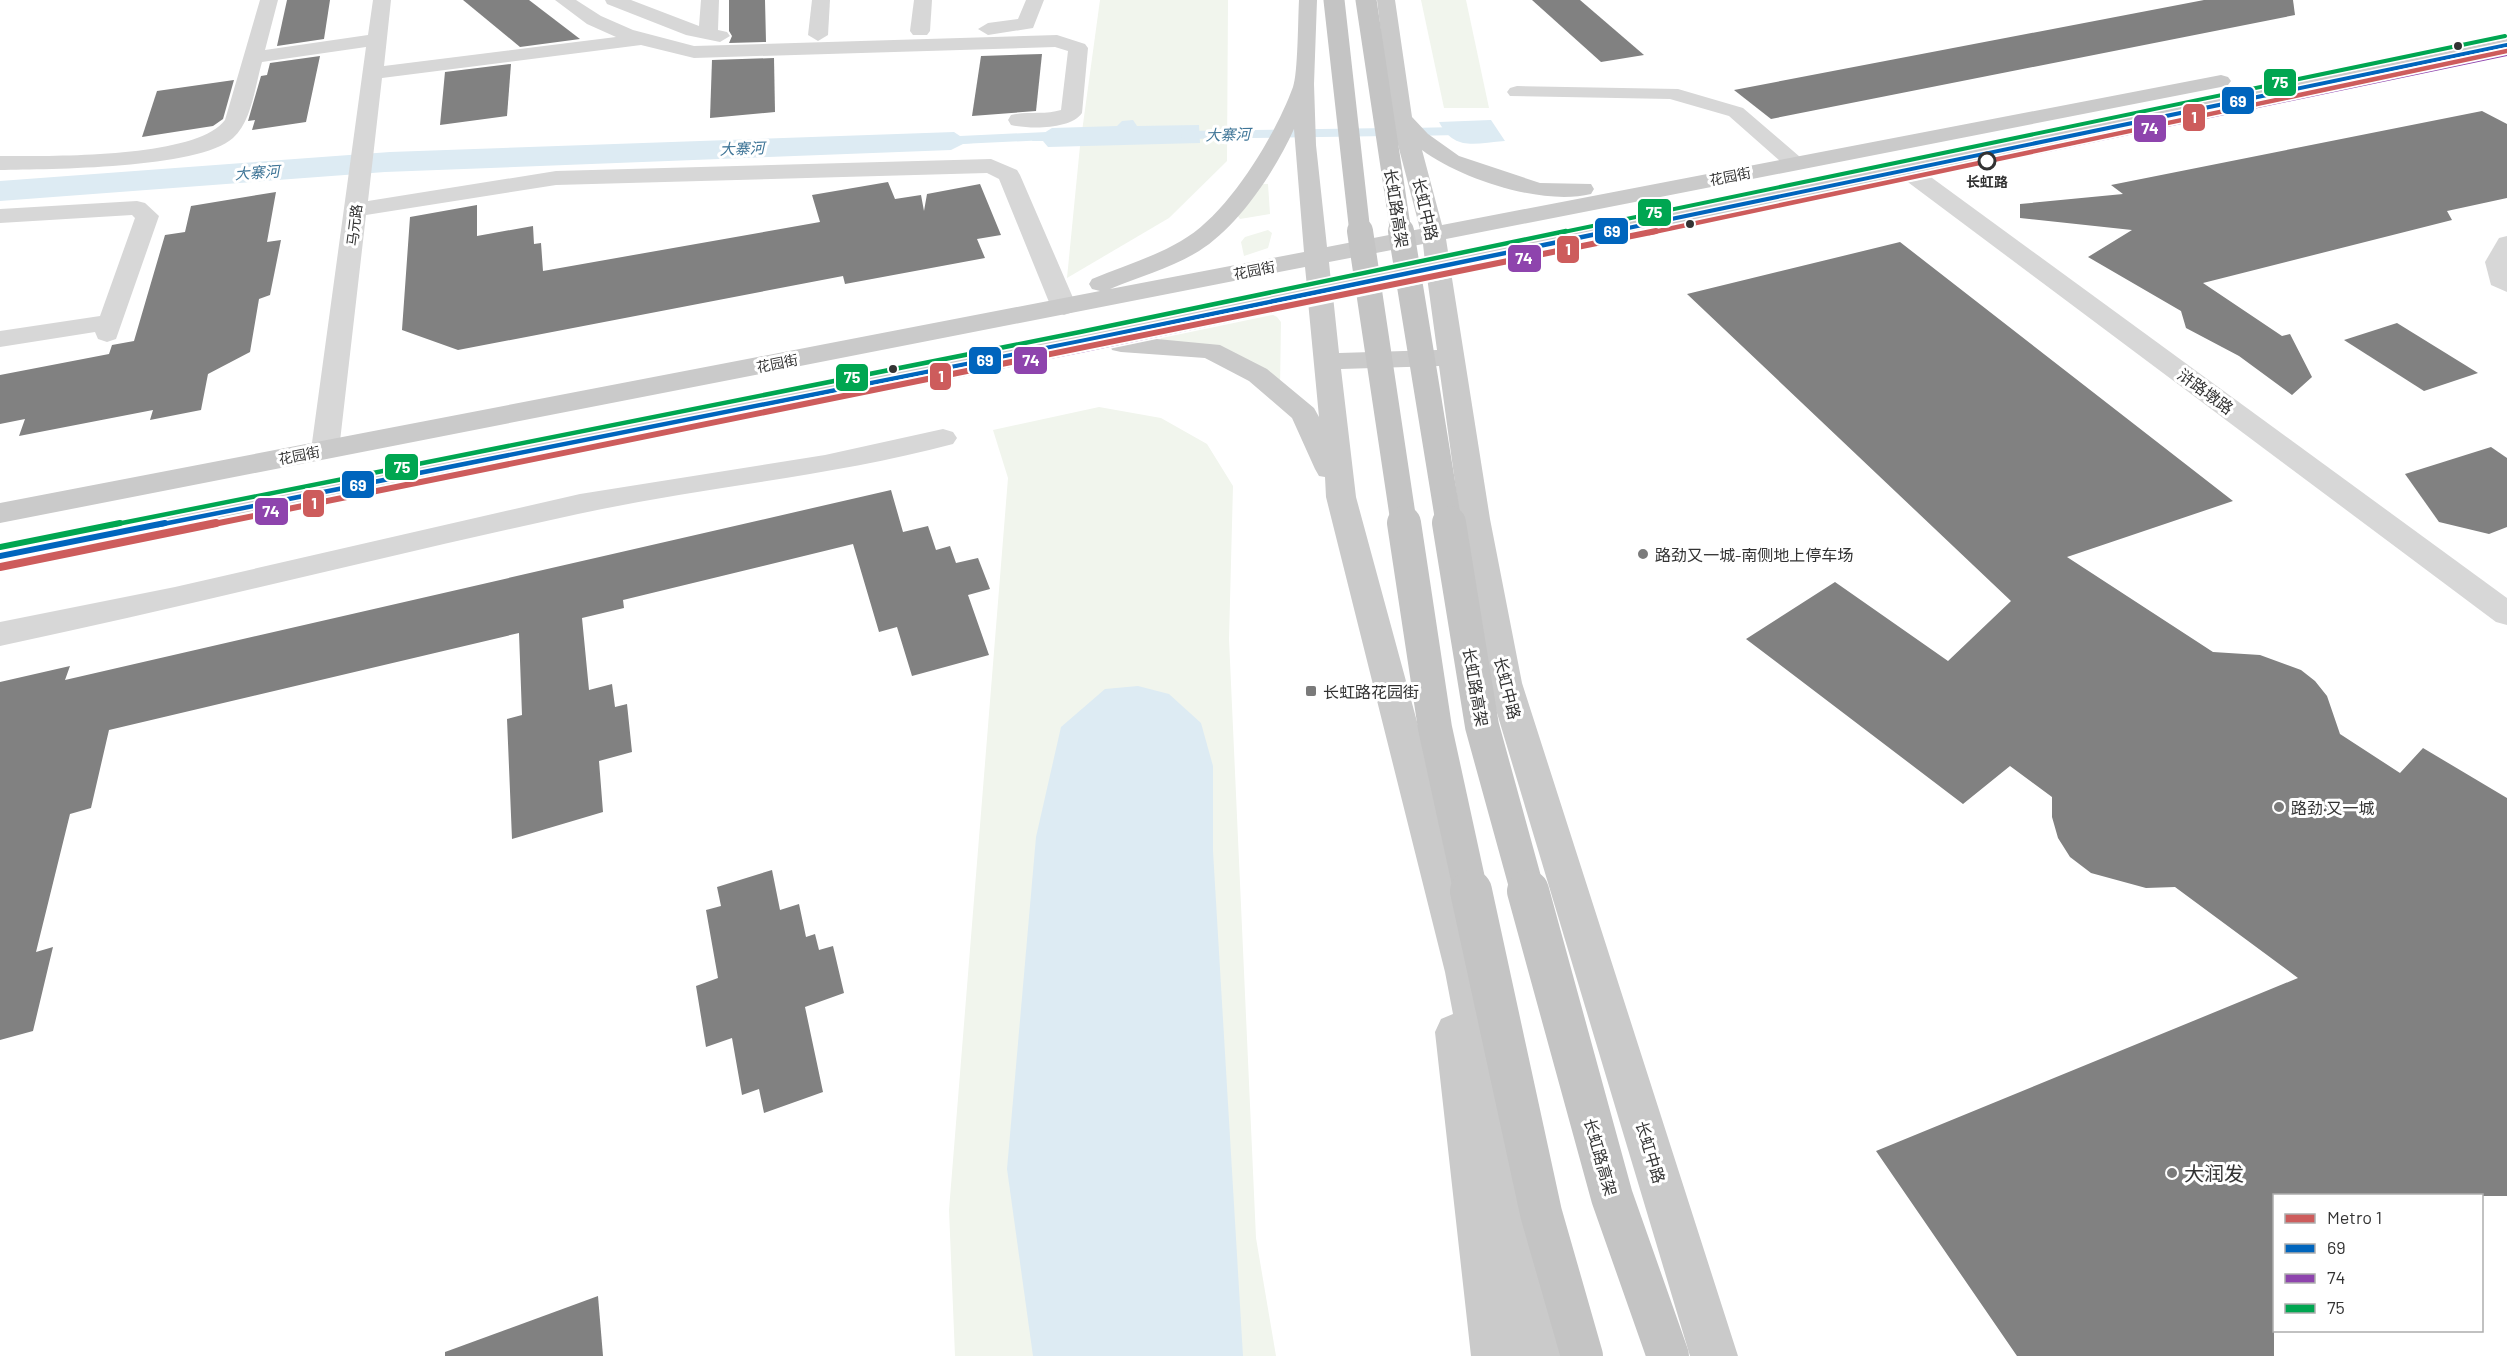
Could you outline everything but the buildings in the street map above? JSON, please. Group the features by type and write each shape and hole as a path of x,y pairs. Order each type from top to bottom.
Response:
{"highway":[{"path":"1334,0 1355,199 1435,728 1540,1214 1582,1356"},
{"name":"长虹路高架","path":"1366,0 1395,194 1482,726 1612,1197 1668,1356"}],"main road":[{"path":"1298,0 1304,84"},
{"path":"1062,303 1191,246 1230,212 1295,121 1304,84 1308,0"},
{"name":"长虹中路","path":"1386,0 1410,132 1436,250 1475,519 1504,683 1714,1356"},
{"name":"花园街","path":"0,556 1000,357 1319,291 1436,250 1677,186 2507,26"},
{"name":"花园街","path":"0,513 992,321 1062,303 1316,257 1436,250 1905,169 2507,45"},
{"path":"1295,121 1305,145 1341,497 1465,972 1537,1356"},
{"path":"1410,132 1450,161 1538,190 1677,186"},
{"path":"1000,357 1128,343 1211,351 1258,375 1304,414 1341,497"},
{"path":"1327,361 1451,358"},
{"path":"1428,831 1467,1117 1495,1356"}],"street":[{"path":"0,163 151,154 201,144 224,134 235,121 269,0"},
{"name":"马元路","path":"325,450 382,0"},
{"path":"564,0 581,14 637,40 694,52 1057,41 1078,48 1071,113 1055,119 1019,120"},
{"path":"615,0 693,31 728,37 1002,29 1026,24 1035,0"},
{"path":"708,34 710,0"},
{"path":"818,35 821,0"},
{"path":"920,31 923,0"},
{"path":"257,47 378,30"},
{"path":"373,73 637,40"},
{"path":"534,53 543,58 565,61 665,60 680,67"},
{"path":"1517,92 1671,93 1736,112 1796,163"},
{"path":"356,210 556,178 991,166 1010,175 1062,303"},
{"name":"浒路墩路","path":"1905,169 2507,614"},
{"path":"0,216 137,208 147,216 109,328 0,339"},
{"path":"2507,243 2497,262 2500,280 2507,285"},
{"path":"0,634 175,598 580,504 825,464 943,438"}],"shaded area":[{"path":"1100,0 1228,0 1227,161 1169,218 1067,278 1080,146"},
{"path":"1421,0 1466,0 1489,108 1444,108"},
{"path":"1260,184 1268,184 1270,214 1240,219 1237,215"},
{"path":"1268,230 1272,233 1268,248 1244,256 1241,242 1245,237"},
{"path":"1262,309 1277,317 1281,322 1280,389 1161,340 1158,330"},
{"path":"1099,407 1161,418 1207,444 1233,486 1229,639 1256,1238 1276,1356 955,1356 949,1210 1008,478 993,430"}],"water":[{"path":"1133,120 1137,126 1199,125 1200,143 1048,147 1043,141 1032,141 1033,133 1044,133 1052,128 1117,126 1122,121"},
{"path":"1491,120 1505,141 1475,144 1459,142 1445,132 1439,122"},
{"path":"954,132 963,138 974,138 973,143 963,144 951,150 385,172 0,201 0,181 390,152"},
{"path":"1138,686 1169,694 1201,723 1213,766 1213,851 1243,1356 1033,1356 1007,1169 1036,837 1061,727 1105,689"}],"waterway":[{"name":"大寨河","path":"1410,132 1458,131"},
{"name":"大寨河","path":"1185,135 1389,132"},
{"name":"大寨河","path":"960,140 1047,136"}],"metro line":[{"name":"1","path":"0,567 1585,246 2507,51"}],"transit line":[{"name":"75","path":"0,547 1080,332 2505,36"},
{"name":"69","path":"0,556 1082,341 2507,45"},
{"name":"74","path":"2,565 1084,350 2507,54"}],"place":[{"name":"长虹路","path":"1987,161"},
{"name":"路劲又一城-南侧地上停车场","path":"1643,554"},
{"name":"长虹路花园街","path":"1311,691"},
{"name":"路劲·又一城","path":"2279,807"},
{"name":"大润发","path":"2172,1173"}]}
